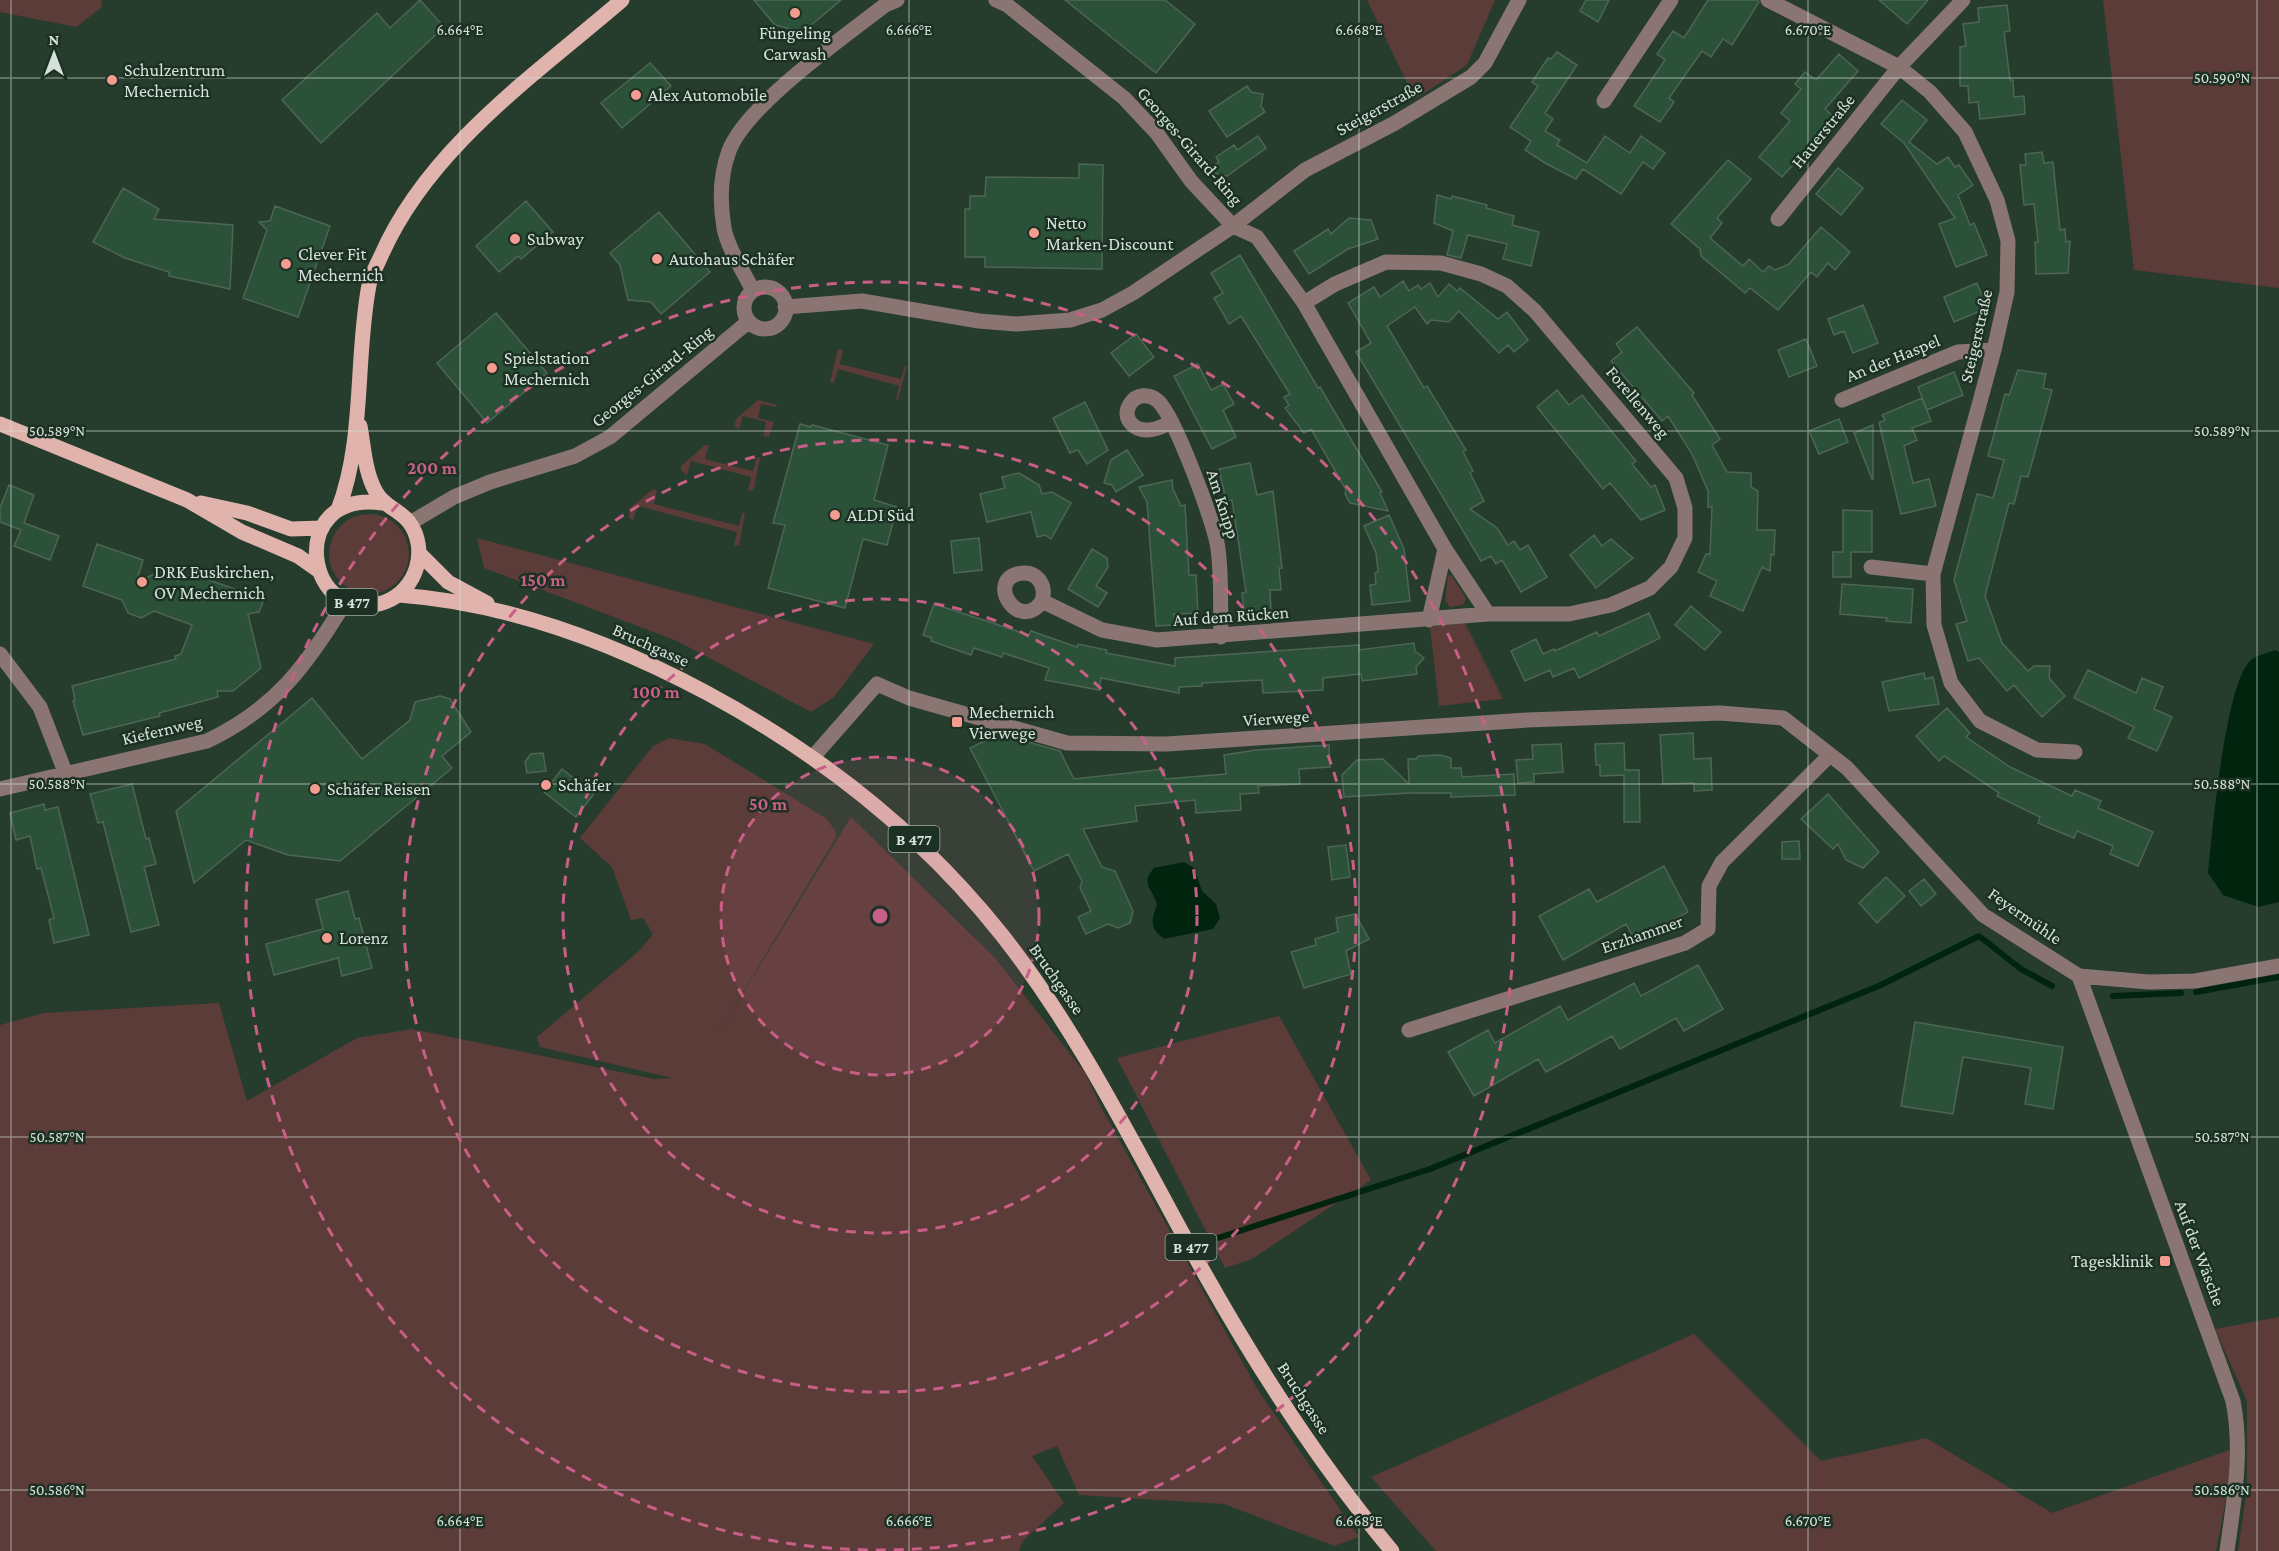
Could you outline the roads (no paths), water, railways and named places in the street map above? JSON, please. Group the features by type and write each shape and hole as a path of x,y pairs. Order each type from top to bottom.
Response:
{"main road":[{"path":"338,510 350,472 361,336 370,282 395,225 442,162 484,120 622,0"},
{"path":"356,405 368,471 382,503"},
{"name":"B 477","path":"0,424 187,500 242,532 298,556 318,570 334,593 346,601 373,605 399,595 410,583 417,570 420,554 416,533 410,523"},
{"name":"B 477","path":"187,500 247,513 291,529 322,528"},
{"path":"338,510 352,503 382,503 402,514 410,523"},
{"name":"B 477","path":"318,570 315,555 322,528 338,510"},
{"name":"Bruchgasse","path":"420,554 448,582 511,614"},
{"name":"Bruchgasse","path":"399,595 427,597 511,614 579,635 684,680 738,709 813,757 913,838 973,900 1020,959 1054,1007 1095,1074 1202,1268 1275,1391 1339,1483 1392,1551"}],"street":[{"path":"753,291 724,230 721,186 729,151 745,123 785,85 885,5 897,0"},
{"name":"Georges-Girard-Ring","path":"785,307 862,301 979,321 1016,324 1070,320 1102,310 1133,293 1233,226 1191,181 1156,132 1124,99 1049,37 1007,5 996,0"},
{"name":"Steigerstraße","path":"1233,226 1305,171 1395,123 1471,77 1485,63 1519,0"},
{"path":"1604,101 1671,0"},
{"name":"Steigerstraße","path":"1768,0 1899,68 1930,92 1965,132 1997,201 2008,241 2007,291 1994,350 1933,574 1934,625 1950,683 1980,721 2037,750 2075,752"},
{"name":"Hauerstraße","path":"1778,219 1899,68 1963,0"},
{"path":"1233,226 1257,237 1304,303 1445,549 1488,614"},
{"name":"Forellenweg","path":"1304,303 1335,284 1386,262 1441,263 1481,274 1507,286 1535,311 1676,478 1685,508 1684,538 1671,567 1650,588 1611,605 1569,614 1469,616"},
{"path":"764,287 778,291 783,297 785,307 782,320 770,328 762,329 748,322 743,307 745,300 753,291 764,287"},
{"name":"Georges-Girard-Ring","path":"410,523 454,497 490,482 575,456 610,437 748,322"},
{"name":"An der Haspel","path":"1842,400 1958,352 1994,350"},
{"name":"Am Knipp","path":"1170,423 1200,489 1218,548 1221,637"},
{"path":"1429,620 1445,549"},
{"path":"1871,567 1933,574"},
{"name":"Kiefernweg","path":"0,789 65,772 207,741 238,727 275,698 320,642 346,601"},
{"name":"Auf dem Rücken","path":"1042,601 1102,630 1157,640 1221,637 1469,616"},
{"path":"0,654 40,707 65,772"},
{"name":"Vierwege","path":"813,757 877,684 909,698 1067,743 1178,743 1528,720 1720,713 1783,718"},
{"name":"Feyermühle","path":"1783,718 1847,768 1983,915 2079,976 2149,982 2195,981 2279,966"},
{"name":"Erzhammer","path":"1409,1030 1685,943 1708,929 1708,886 1722,862 1830,754"},
{"name":"Auf der Wäsche","path":"2079,976 2233,1401 2238,1429 2239,1469 2227,1551"}],"waterway":[{"path":"1218,1238 1430,1169 1881,985 1979,936 2021,969 2052,986"},
{"path":"2196,992 2279,977"},
{"path":"2113,996 2181,993"}],"place":[{"name":"Füngeling Carwash","path":"795,13"},
{"name":"Schulzentrum Mechernich","path":"112,80"},
{"name":"Alex Automobile","path":"636,95"},
{"name":"Netto Marken-Discount","path":"1034,233"},
{"name":"Subway","path":"515,239"},
{"name":"Autohaus Schäfer","path":"657,259"},
{"name":"Clever Fit Mechernich","path":"286,264"},
{"name":"Spielstation Mechernich","path":"492,368"},
{"name":"ALDI Süd","path":"835,515"},
{"name":"DRK Euskirchen, OV Mechernich","path":"142,582"},
{"name":"Mechernich Vierwege","path":"957,722"},
{"name":"Schäfer","path":"546,785"},
{"name":"Schäfer Reisen","path":"315,789"},
{"name":"Lorenz","path":"327,938"},
{"name":"Tagesklinik","path":"2165,1261"}]}
